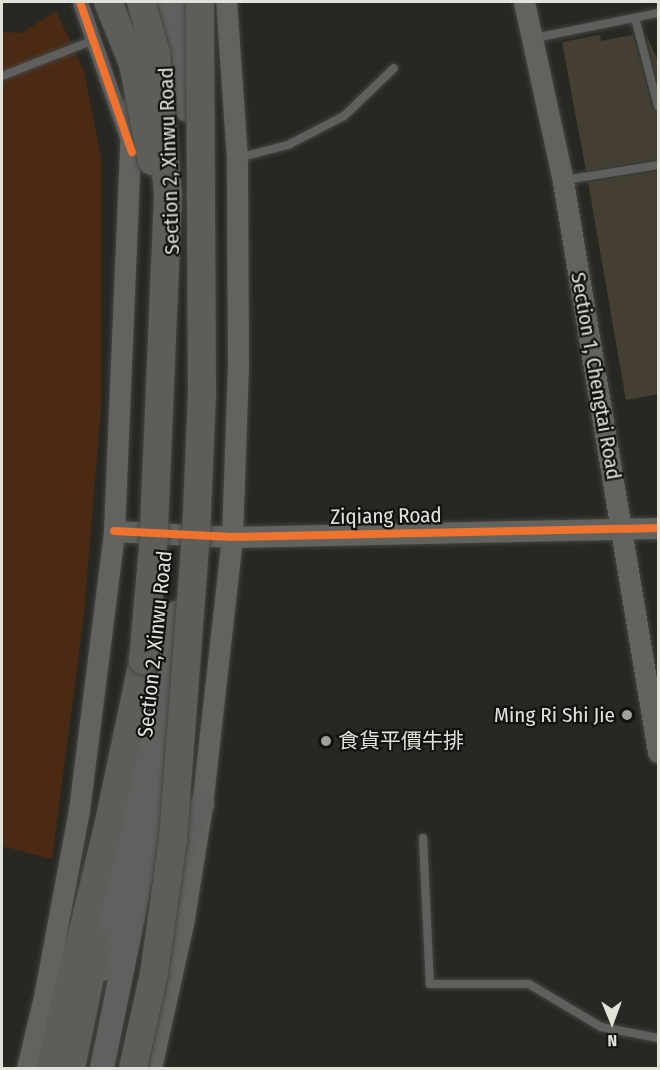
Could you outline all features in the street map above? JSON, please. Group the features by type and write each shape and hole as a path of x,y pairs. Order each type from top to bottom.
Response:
{"highway":[{"path":"108,2 133,64 153,167 164,279"},
{"path":"71,1068 133,744 154,535 168,195 164,109 156,53 141,2"},
{"path":"133,1068 153,973 173,839 184,661 196,536 202,394 200,2"},
{"path":"50,1068 109,822 143,660"},
{"path":"115,1068 159,836 184,661"}],"main road":[{"name":"Section 2, Xinwu Road","path":"27,1068 44,997 79,810 114,531 132,152 131,2"},
{"name":"Section 2, Xinwu Road","path":"102,1068 153,813 174,535 169,377 166,87 159,2"},
{"name":"Section 2, Xinwu Road","path":"81,1068 106,950 142,745 174,535 192,378 187,87 180,2"},
{"path":"151,1068 183,924 202,805 232,537 238,365 237,158 226,2"},
{"name":"Section 1, Chengtai Road","path":"524,2 530,39 563,181 623,528 653,678 658,752"},
{"name":"Ziqiang Road","path":"114,531 232,537 658,528"},
{"path":"117,998 202,805"}],"street":[{"path":"80,2 132,152"}],"lane":[{"path":"530,39 658,13"},
{"path":"635,18 658,106"},
{"path":"2,76 94,40"},
{"path":"237,158 288,145 344,116 394,68"},
{"path":"563,181 658,165"},
{"path":"423,838 430,984 529,984 601,1027 658,1038"}],"shaded area":[{"path":"56,11 84,71 101,158 101,407 84,614 52,859 2,846 2,32 22,33"}],"building":[{"path":"600,35 601,41 633,35 652,108 658,112 658,159 586,171 562,42"},
{"path":"646,35 658,61 658,84"},
{"path":"658,171 658,394 626,400 588,182"}],"cycle path":[{"path":"80,2 132,152"},
{"path":"114,531 232,537 658,528"}],"place":[{"name":"Ming Ri Shi Jie","path":"627,715"},
{"name":"食貨平價牛排","path":"326,741"}]}
